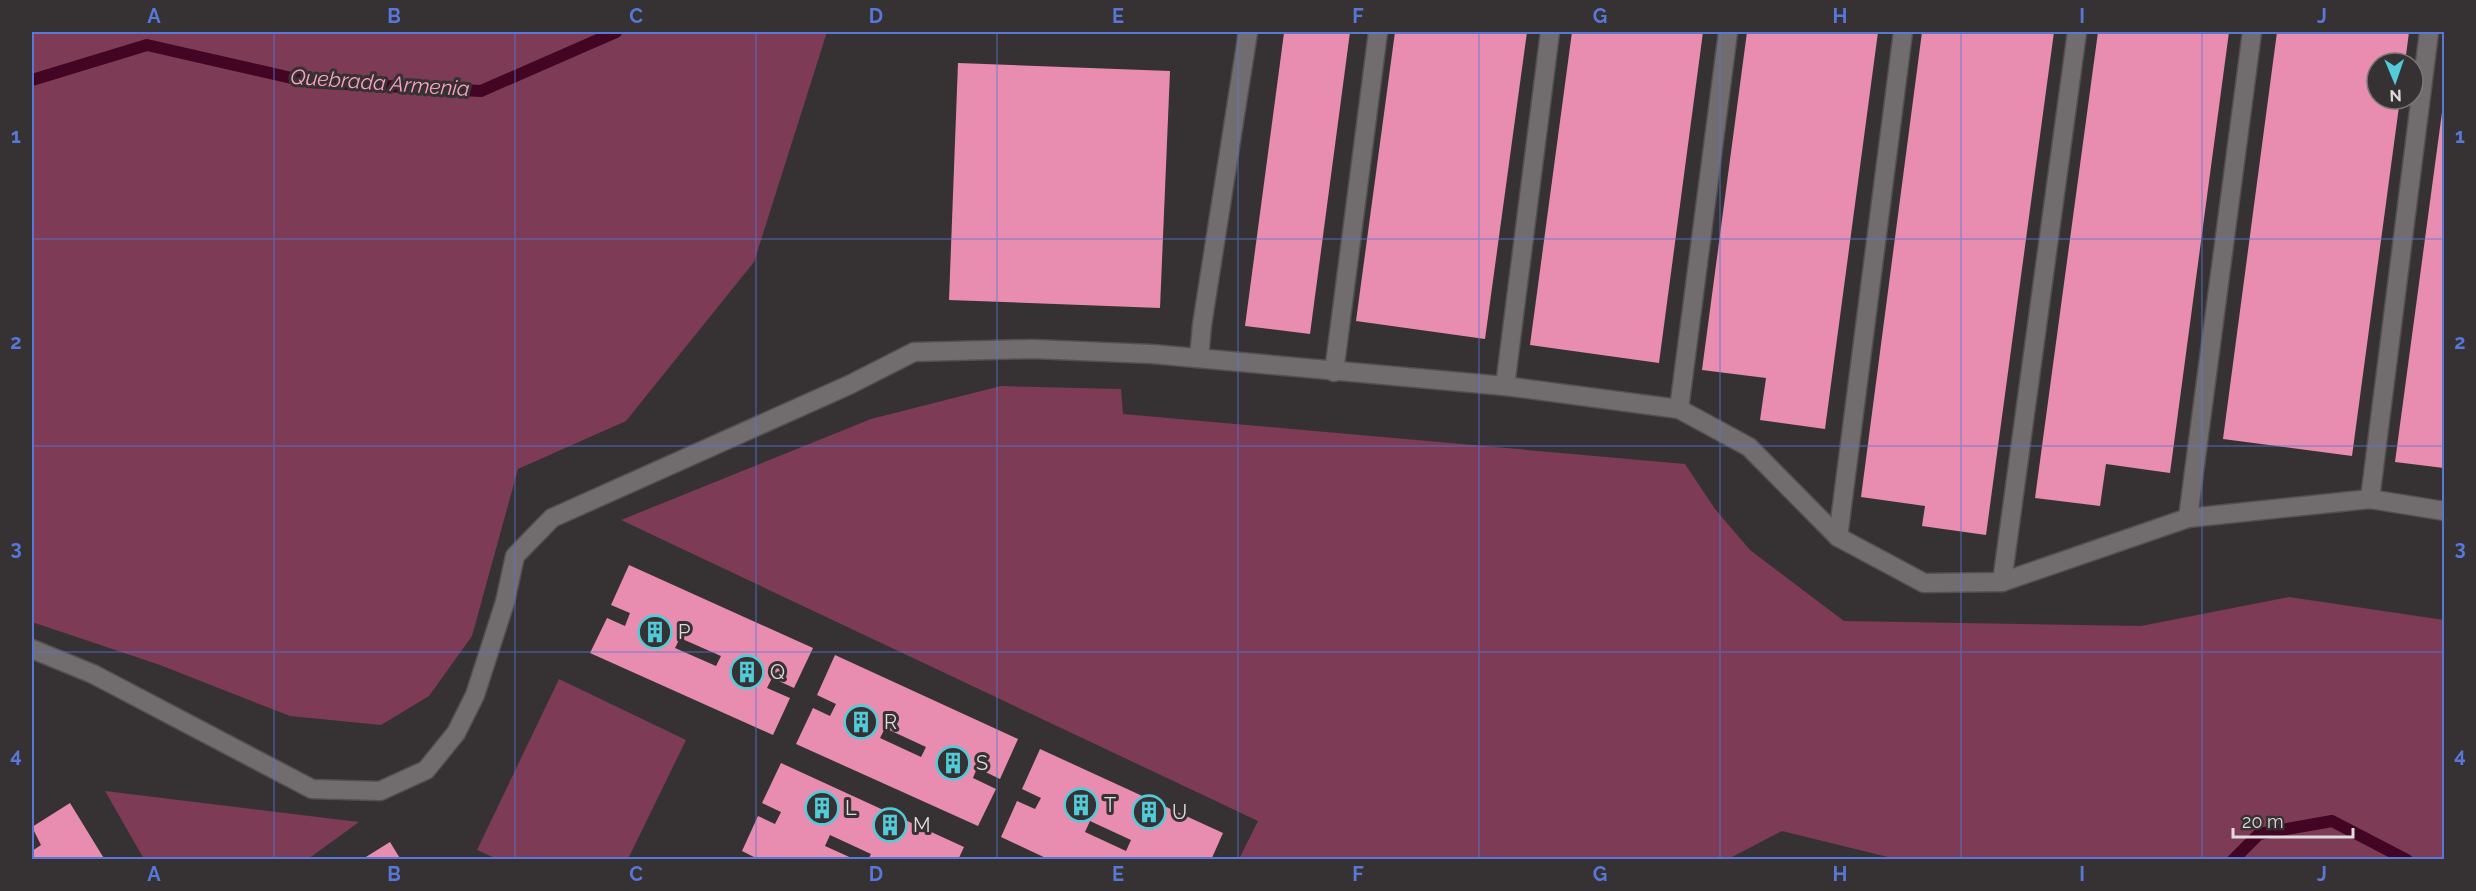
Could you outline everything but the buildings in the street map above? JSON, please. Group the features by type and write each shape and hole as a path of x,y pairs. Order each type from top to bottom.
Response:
{"street":[{"path":"1199,358 1202,325 1248,32"},
{"path":"1334,372 1378,32"},
{"path":"1505,386 1550,32"},
{"path":"1679,409 1728,32"},
{"path":"1838,537 1903,32"},
{"path":"2002,582 2077,32"},
{"path":"2188,518 2252,32"},
{"path":"2370,500 2429,32"},
{"path":"32,650 93,674 312,789 380,791 426,770 456,733 478,684 505,603 515,556 552,518 829,394 914,352 1032,349 1199,358 1505,386 1679,409 1749,447 1838,537 1924,583 2002,582 2188,518 2370,500 2445,511"}],"shaded area":[{"path":"32,32 827,32 754,262 626,421 518,469 472,636 429,696 381,725 290,716 160,665 32,622"},
{"path":"1001,386 1121,389 1123,414 1685,464 1715,509 1750,550 1844,621 2141,626 2289,597 2444,620 2444,859 1900,860 1782,831 1728,859 1239,859 1258,821 621,520 871,419"},
{"path":"559,679 686,740 628,859 497,859 477,850"},
{"path":"105,791 359,822 308,859 144,859"}],"waterway":[{"name":"Quebrada Armenia","path":"32,80 147,45 309,82 481,91 616,32"},
{"path":"2233,860 2259,834 2332,821 2407,860"}],"place":[{"name":"P","path":"655,632"},
{"name":"Q","path":"747,672"},
{"name":"R","path":"861,722"},
{"name":"S","path":"953,763"},
{"name":"T","path":"1081,805"},
{"name":"L","path":"822,808"},
{"name":"U","path":"1149,812"},
{"name":"M","path":"890,825"}]}
